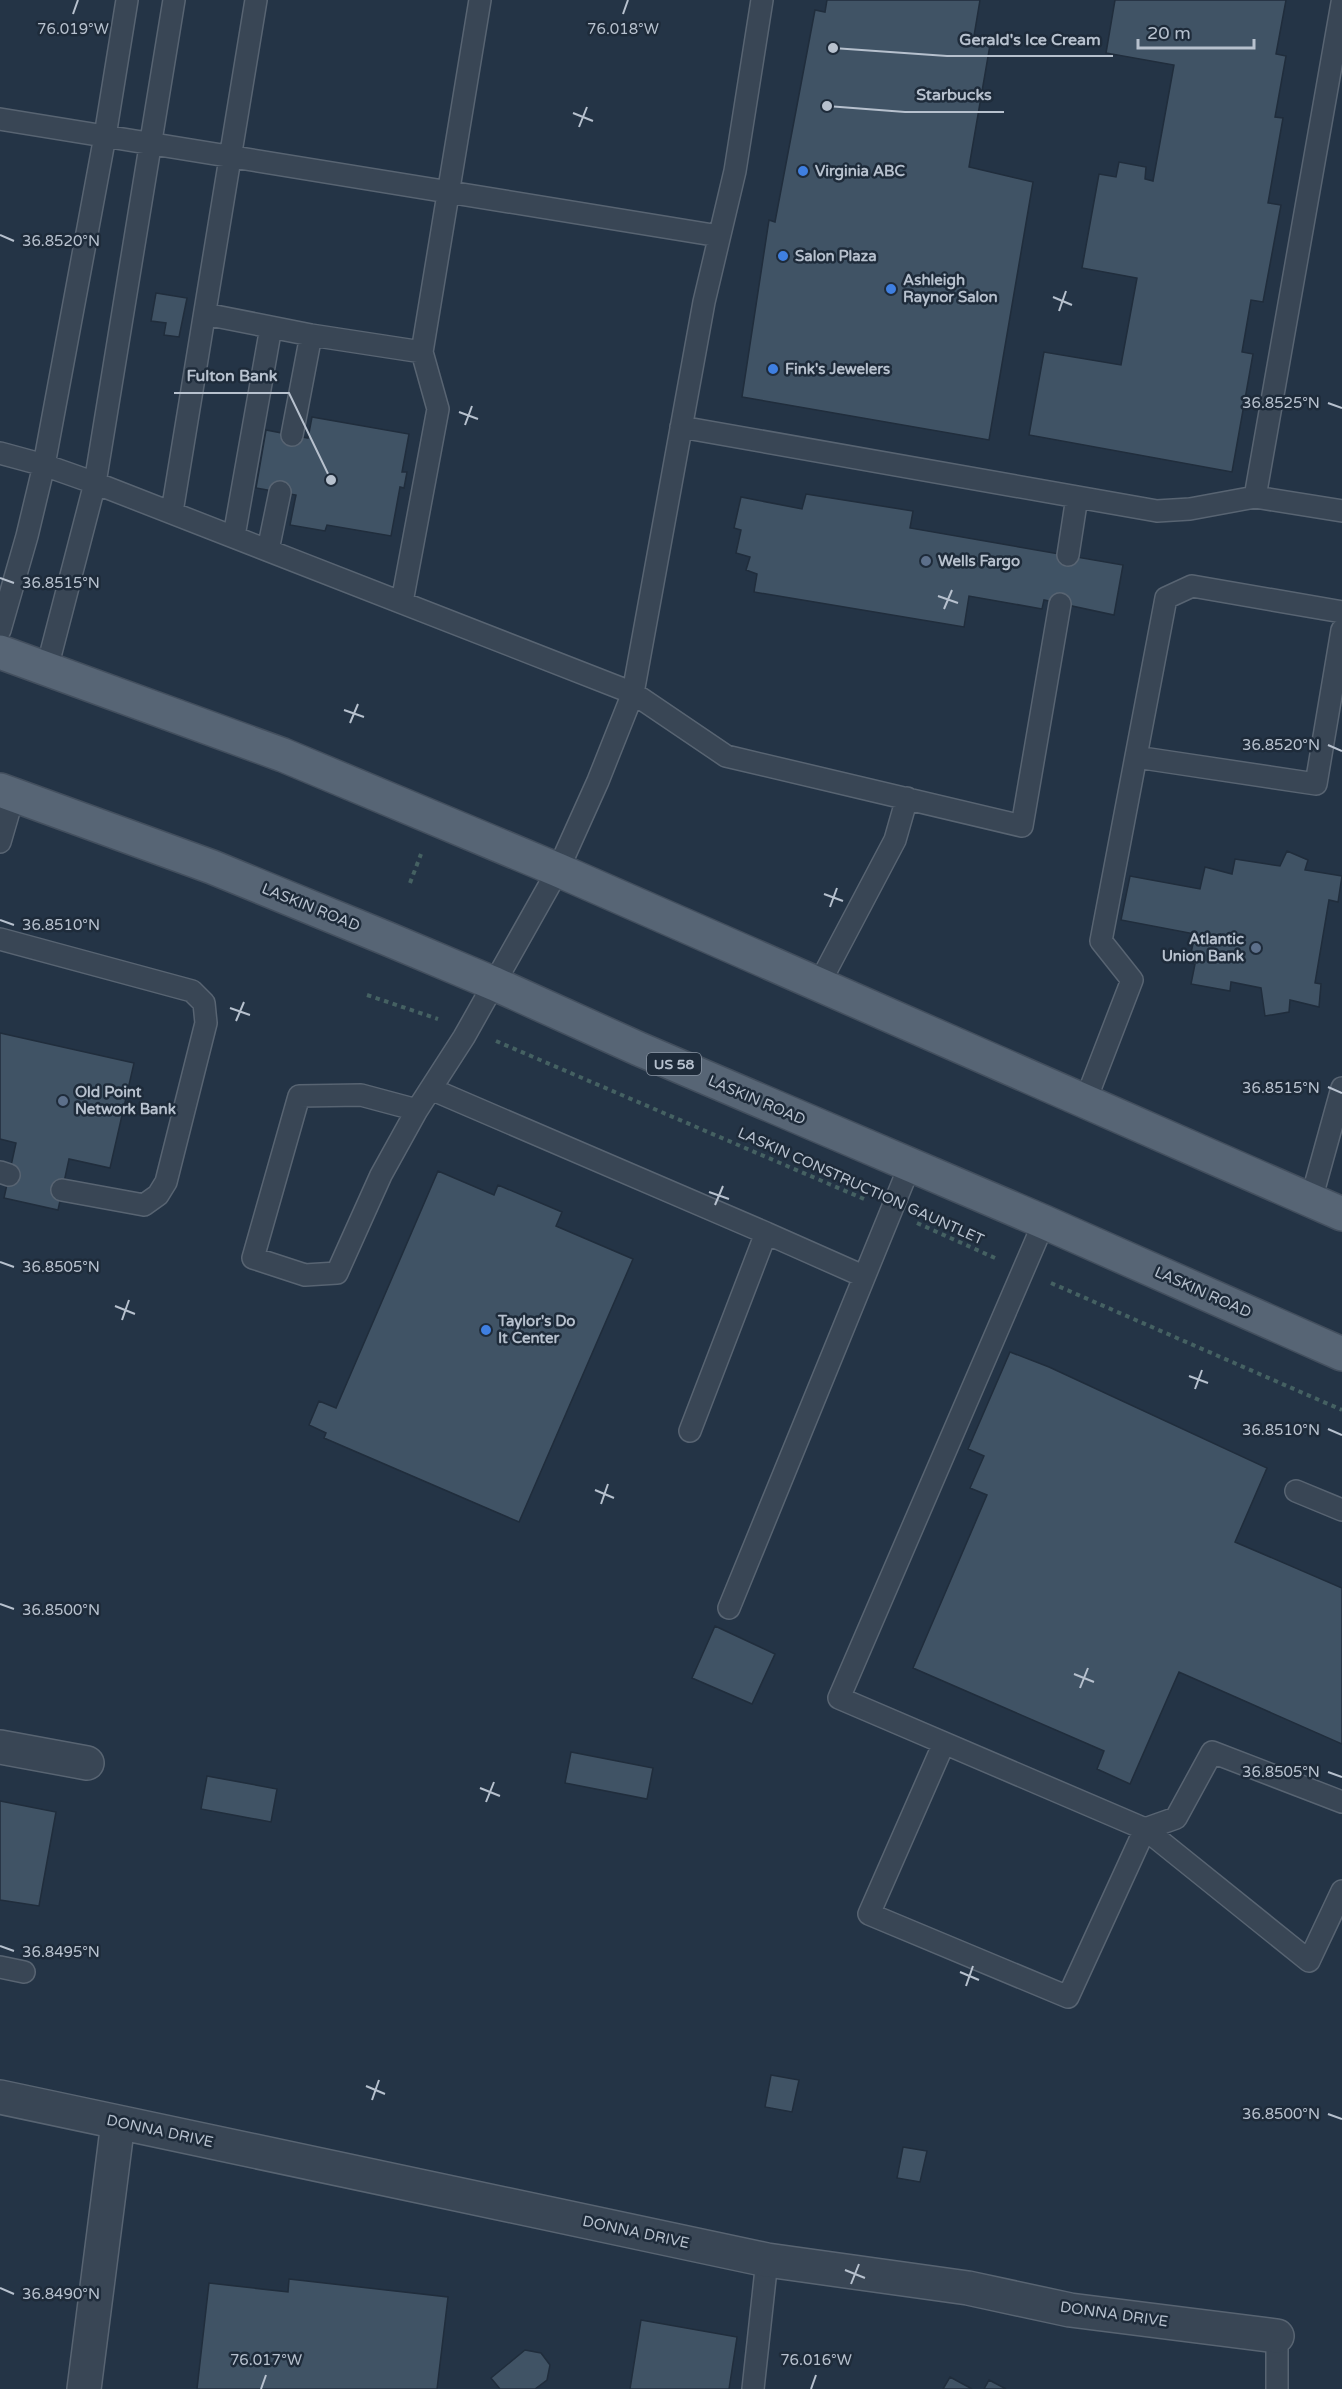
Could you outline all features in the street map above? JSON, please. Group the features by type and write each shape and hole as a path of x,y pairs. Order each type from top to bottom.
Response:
{"main road":[{"path":"0,652 283,755 558,870 1342,1214"},
{"name":"LASKIN ROAD","path":"7,792 212,867 495,984 639,1049 1044,1222 1342,1354"}],"street":[{"path":"0,1747 87,1763"},
{"name":"DONNA DRIVE","path":"0,2097 767,2260 968,2288 1070,2310 1277,2336"},
{"path":"84,2389 118,2122"}],"lane":[{"path":"0,630 27,536 44,465 105,136 127,0"},
{"path":"47,668 95,483 174,0"},
{"path":"172,512 256,0"},
{"path":"402,602 438,409 422,352 480,0"},
{"path":"417,1110 361,1095 299,1096 253,1258 305,1275 338,1273 381,1175 417,1110 495,984 558,870 598,781 633,693 704,302 735,171 762,0"},
{"path":"1255,497 1342,3"},
{"path":"0,119 719,237"},
{"path":"205,314 311,335 422,352"},
{"path":"234,536 271,327"},
{"path":"292,435 311,335"},
{"path":"681,427 1157,511 1190,509 1255,497 1342,512"},
{"path":"0,453 44,465 172,512 633,693 726,756 1022,826 1059,604"},
{"path":"268,550 280,492"},
{"path":"1068,555 1077,497"},
{"path":"1085,1102 1132,980 1101,941 1166,598 1192,585 1342,612"},
{"path":"1136,757 1316,784 1342,630"},
{"path":"0,842 7,792"},
{"path":"818,986 895,840 907,798"},
{"path":"0,939 192,991 204,1003 206,1023 166,1182 158,1195 144,1205 62,1190"},
{"path":"1311,1200 1342,1088"},
{"path":"430,1089 863,1276"},
{"path":"729,1608 910,1165"},
{"path":"1044,1222 839,1698 1145,1829 1309,1961 1342,1891"},
{"path":"690,1431 766,1233"},
{"path":"1296,1491 1342,1510"},
{"path":"944,1743 869,1914 1068,1997 1145,1829 1176,1818 1212,1752 1342,1802"},
{"path":"0,1967 24,1972"},
{"path":"753,2389 767,2260"},
{"path":"1277,2336 1277,2389"}],"path":[{"path":"410,883 421,854"},
{"name":"LASKIN CONSTRUCTION GAUNTLET","path":"367,995 468,1029 891,1211 1342,1410"}],"building":[{"path":"827,0 980,0 973,42 990,45 969,167 1033,182 989,440 742,397 769,220 775,222 815,10 825,12"},
{"path":"1115,0 1286,0 1276,54 1286,56 1275,117 1283,118 1268,203 1281,205 1263,302 1251,300 1242,352 1253,354 1232,472 1029,435 1044,352 1121,365 1137,278 1082,268 1099,174 1116,177 1119,162 1146,167 1145,179 1153,181 1174,65 1106,53"},
{"path":"156,293 187,298 179,337 164,335 166,323 151,321"},
{"path":"312,417 409,434 402,472 407,472 404,488 400,487 391,536 327,525 325,531 290,525 296,495 256,488 266,430 308,438"},
{"name":"Wells Fargo","path":"806,494 913,511 910,528 1123,565 1114,615 1044,600 1042,609 969,596 964,627 754,592 757,574 746,570 750,557 736,553 741,530 734,528 741,497 802,509"},
{"name":"Atlantic Union Bank","path":"1287,851 1308,860 1305,870 1342,876 1338,902 1329,900 1315,983 1321,984 1319,1007 1290,1000 1289,1012 1265,1016 1261,988 1231,982 1230,991 1191,984 1195,964 1189,963 1195,934 1121,920 1130,876 1200,889 1205,867 1232,874 1235,859 1280,866"},
{"name":"Old Point Network Bank","path":"0,1033 134,1063 110,1168 69,1159 58,1210 4,1198 16,1143 0,1139"},
{"name":"Taylor's Do It Center","path":"438,1171 494,1195 498,1185 562,1212 556,1226 633,1259 519,1522 324,1438 326,1433 309,1425 319,1401 336,1408"},
{"path":"1010,1352 1049,1367 1267,1468 1235,1542 1342,1588 1342,1744 1179,1672 1130,1784 1097,1769 1104,1751 913,1668 987,1495 970,1488 984,1456 968,1449"},
{"path":"715,1626 775,1654 752,1704 692,1678"},
{"path":"571,1752 653,1768 647,1799 565,1783"},
{"path":"207,1776 277,1789 271,1822 201,1809"},
{"path":"0,1801 56,1812 39,1906 0,1900"},
{"path":"771,2075 799,2080 792,2112 765,2107"},
{"path":"903,2147 927,2151 920,2182 897,2178"},
{"path":"289,2279 448,2297 437,2389 197,2389 209,2283 288,2292"},
{"path":"641,2320 737,2337 729,2389 630,2389"},
{"path":"525,2350 541,2353 550,2365 547,2380 535,2389 500,2389 491,2378"},
{"path":"950,2377 972,2389 943,2389"},
{"path":"989,2380 1006,2389 984,2389"}],"place":[{"name":"Gerald's Ice Cream","path":"833,48"},
{"name":"Starbucks","path":"827,106"},
{"name":"Virginia ABC","path":"803,171"},
{"name":"Salon Plaza","path":"783,256"},
{"name":"Ashleigh Raynor Salon","path":"891,289"},
{"name":"Fink's Jewelers","path":"773,369"},
{"name":"Fulton Bank","path":"331,480"},
{"name":"Wells Fargo","path":"926,561"},
{"name":"Atlantic Union Bank","path":"1256,948"},
{"name":"Old Point Network Bank","path":"63,1101"},
{"name":"Taylor's Do It Center","path":"486,1330"}]}
